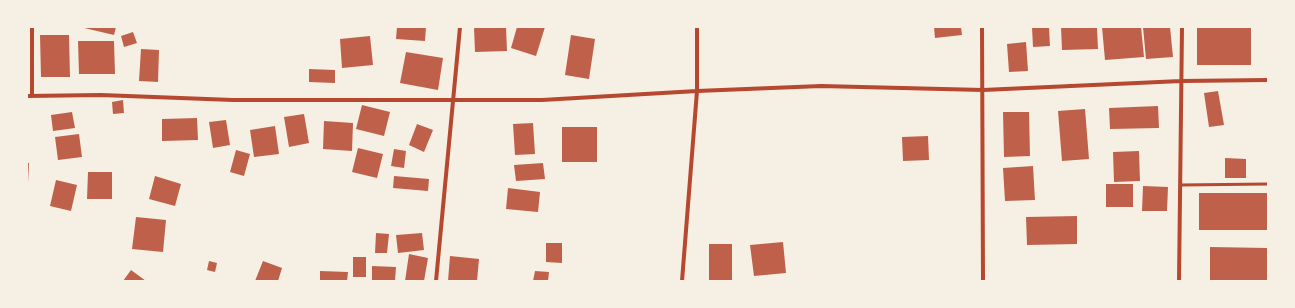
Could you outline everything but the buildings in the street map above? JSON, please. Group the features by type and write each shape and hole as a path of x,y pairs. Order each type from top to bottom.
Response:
{"street":[{"path":"32,27 32,96"},
{"path":"436,281 460,27"},
{"path":"682,281 697,91 697,27"},
{"path":"982,27 983,281"},
{"path":"1179,281 1182,27"},
{"path":"27,96 101,95 234,100 542,100 697,91 822,86 983,90 1181,81 1268,80"}],"lane":[{"path":"1179,185 1268,184"}]}
